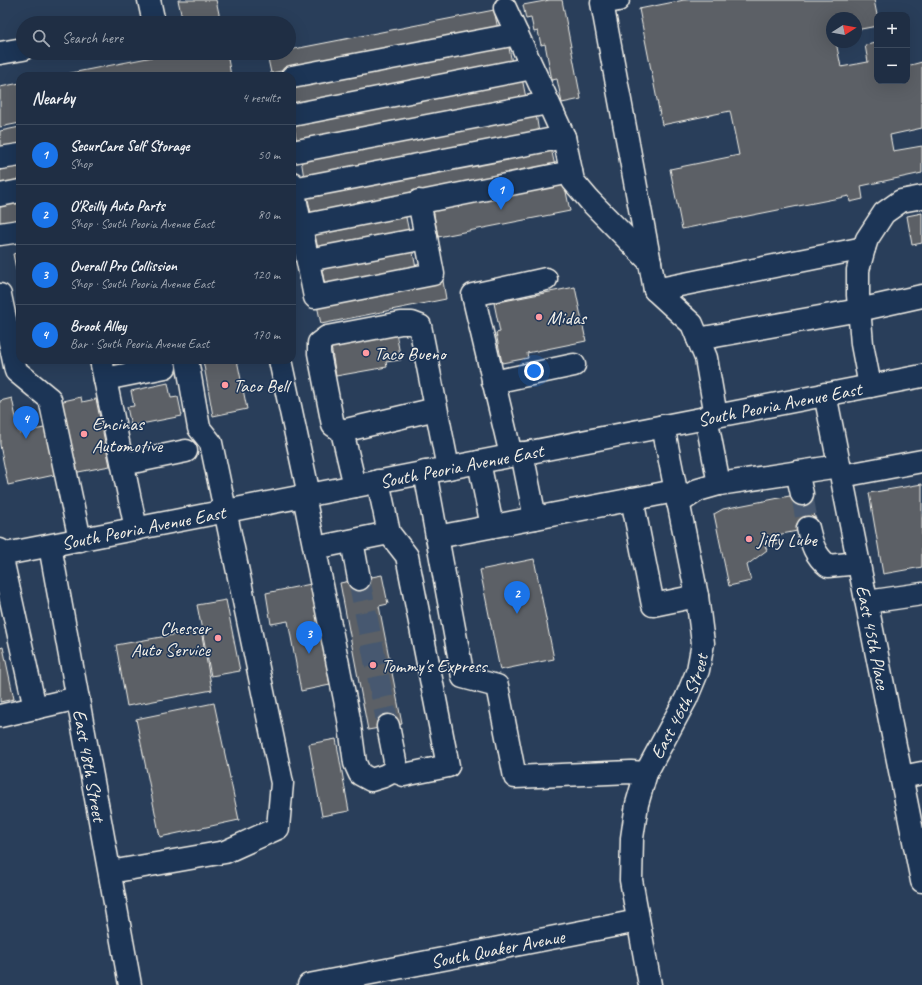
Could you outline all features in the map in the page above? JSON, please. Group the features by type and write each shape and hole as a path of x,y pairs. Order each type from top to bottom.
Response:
{"street":[{"path":"149,0 152,16"},
{"path":"618,0 602,3 655,290 692,324 706,358 719,484"},
{"path":"505,8 564,137 573,181 650,262"},
{"path":"296,76 517,34"},
{"path":"0,53 16,50"},
{"path":"296,114 532,68"},
{"path":"296,151 548,103"},
{"path":"296,185 564,137"},
{"path":"0,158 16,155"},
{"path":"301,226 571,172"},
{"path":"0,195 16,192"},
{"path":"870,386 862,344 859,310 858,270 864,248 867,239 884,213 900,201 922,197"},
{"path":"296,201 315,297 433,274 419,202"},
{"path":"0,234 16,232"},
{"path":"308,260 426,238"},
{"path":"655,290 864,248"},
{"path":"535,518 517,454 494,382 473,295 546,279"},
{"path":"0,295 16,371 50,399 80,540"},
{"path":"698,339 859,310 922,296"},
{"path":"355,486 342,431 333,425 319,353 319,342 327,337 401,323 412,323 420,326 429,411"},
{"path":"410,347 448,468"},
{"path":"136,529 103,370 165,367 164,364"},
{"path":"110,872 225,852 278,828 282,783 232,550 226,511 211,443 199,428 188,364"},
{"path":"281,364 349,719 355,763 360,774 371,780 399,773 448,766 407,556 389,533 378,481"},
{"path":"494,382 574,365"},
{"name":"South Peoria Avenue East","path":"0,553 50,546 922,376"},
{"name":"East 45th Place","path":"825,394 867,602 912,775 922,880"},
{"path":"342,431 429,411"},
{"name":"East 46th Street","path":"650,985 631,880 632,838 637,804 646,773 686,699 698,670 703,643 697,596 663,426"},
{"path":"123,464 186,451"},
{"path":"437,537 632,499 677,497 719,484 797,472 841,471 922,461"},
{"path":"479,462 492,526"},
{"path":"425,472 463,677 497,686 515,777 631,772 646,773"},
{"path":"797,472 802,494"},
{"path":"632,499 653,605 697,596"},
{"path":"808,528 813,546 820,559 828,566 859,563"},
{"path":"315,548 389,533"},
{"path":"352,541 360,579"},
{"name":"East 48th Street","path":"50,546 130,985"},
{"path":"0,553 35,708"},
{"path":"867,602 922,594"},
{"path":"0,716 78,698"},
{"path":"388,726 399,773"},
{"name":"South Quaker Avenue","path":"309,985 638,921"}],"building":[{"path":"178,0 216,0 219,16 181,16"},
{"path":"550,0 562,0 581,99 562,103 557,79 552,80 545,44 541,45 538,31 534,32 531,18 526,19 523,5"},
{"path":"684,0 874,0 876,12 874,12 874,27 862,29 862,12 826,12 826,48 837,48 841,67 868,62 865,45 874,44 874,84 910,84 910,65 922,62 922,128 890,135 893,151 922,146 922,173 861,186 863,199 850,202 849,196 682,229 670,169 739,155 730,111 662,125 639,9"},
{"path":"494,10 498,29 271,72 268,60 296,60 296,49"},
{"path":"508,43 512,63 296,104 296,84"},
{"path":"137,60 228,60 230,72 76,72"},
{"path":"522,78 526,98 297,142 296,122"},
{"path":"16,84 16,124 0,127 0,87"},
{"path":"536,114 539,133 304,178 301,159"},
{"path":"16,128 16,147 0,149 0,131"},
{"path":"551,148 555,166 311,213 307,195"},
{"path":"16,163 16,183 0,186 0,166"},
{"path":"564,182 570,211 438,237 433,209"},
{"path":"16,200 16,224 0,227 0,203"},
{"path":"405,213 409,232 318,249 314,230"},
{"path":"922,213 922,243 912,245 907,216"},
{"path":"412,248 416,268 325,285 321,266"},
{"path":"16,253 16,269 13,254"},
{"path":"443,281 446,299 321,324 317,305"},
{"name":"Midas","path":"575,287 586,341 527,353 528,358 502,363 496,333 500,332 494,303"},
{"name":"Taco Bueno","path":"396,333 401,360 386,362 387,367 336,376 331,346"},
{"name":"Taco Bell","path":"204,364 238,364 247,409 213,416"},
{"path":"168,383 171,398 178,397 182,416 131,426 127,407 134,406 131,391"},
{"name":"Encinas Automotive","path":"81,397 82,402 96,399 110,466 73,473 59,402"},
{"path":"12,398 19,433 49,427 59,474 8,485 0,445 0,401"},
{"path":"922,484 922,567 883,574 869,493"},
{"name":"Jiffy Lube","path":"810,492 817,527 777,535 779,544 765,546 767,550 747,565 751,581 729,586 714,514 723,509"},
{"path":"534,559 554,659 500,670 480,570"},
{"name":"Tommy's Express","path":"382,575 388,604 379,606 402,724 368,730 340,583"},
{"path":"311,584 330,685 301,691 288,621 271,624 266,593"},
{"name":"Chesser Auto Service","path":"226,600 240,671 211,676 197,605"},
{"path":"201,630 212,690 127,706 116,645"},
{"path":"3,647 14,699 0,702 0,648"},
{"path":"214,703 239,820 160,837 136,719"},
{"path":"336,739 349,811 322,816 309,744"}],"tunnel":[{"path":"802,494 808,528"},
{"path":"359,579 388,726"}],"place":[{"name":"SecurCare Self Storage","path":"501,210"},
{"name":"Midas","path":"539,317"},
{"name":"Taco Bueno","path":"366,353"},
{"name":"Taco Bell","path":"225,385"},
{"name":"Encinas Automotive","path":"84,434"},
{"name":"Brook Alley","path":"26,439"},
{"name":"Jiffy Lube","path":"749,539"},
{"name":"O'Reilly Auto Parts","path":"517,614"},
{"name":"Chesser Auto Service","path":"218,638"},
{"name":"Overall Pro Collission","path":"309,654"},
{"name":"Tommy's Express","path":"373,665"}]}
